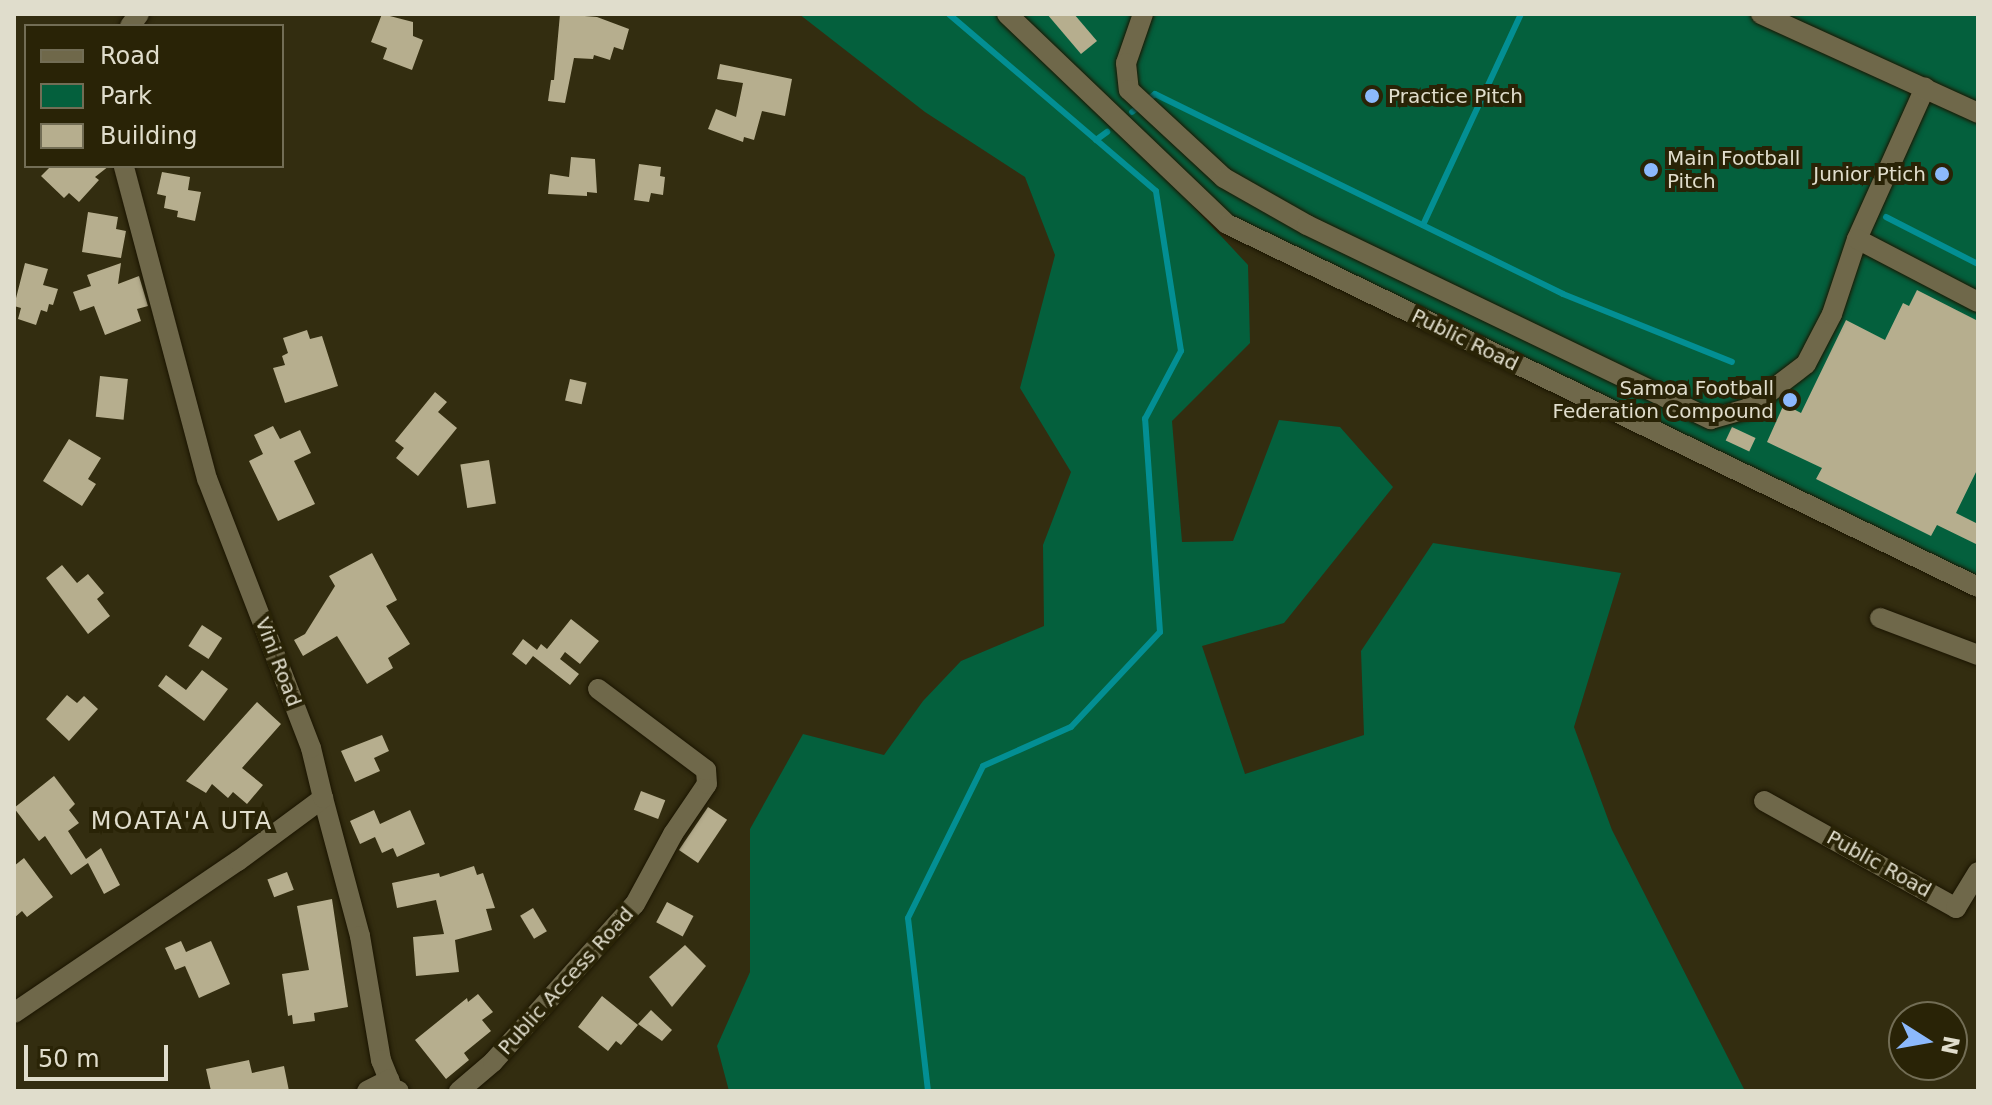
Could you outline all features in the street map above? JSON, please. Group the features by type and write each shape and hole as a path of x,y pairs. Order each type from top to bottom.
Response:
{"street":[{"name":"Public Road","path":"1007,14 1227,224 1978,587"},
{"path":"1143,14 1126,63 1129,90 1224,178 1307,225 1711,419 1747,409 1806,364 1832,314 1857,239 1925,88"},
{"path":"1761,14 1978,113"},
{"name":"Vini Road","path":"125,168 207,479 311,748 323,798"},
{"path":"1857,239 1978,302"},
{"path":"1880,618 1978,655"},
{"name":"Public Access Road","path":"459,1091 493,1062 635,904 673,834 707,784 706,770 598,689"},
{"path":"14,1013 238,861 323,798 360,936 381,1060 394,1085 367,1091"},
{"name":"Public Road","path":"1764,801 1956,908 1978,872"}],"green space":[{"path":"799,14 1978,14 1978,577 1226,234 1126,134 1248,265 1250,343 1172,421 1182,542 1233,541 1279,420 1340,427 1393,487 1284,623 1202,646 1245,774 1364,735 1361,651 1433,543 1621,573 1574,727 1612,830 1745,1091 729,1091 717,1046 750,972 750,829 803,734 884,755 923,701 961,661 1044,626 1043,545 1071,472 1020,388 1055,255 1025,177 925,112"}],"building":[{"path":"382,14 413,22 413,36 423,40 412,70 383,59 387,48 371,42"},
{"path":"560,14 597,17 629,29 623,50 614,47 610,60 594,55 593,59 574,58 565,103 548,101 551,80 554,80"},
{"path":"1047,14 1074,14 1097,41 1081,54"},
{"path":"720,64 792,79 785,116 762,111 754,140 744,137 743,142 708,129 716,109 736,117 743,83 717,79"},
{"path":"571,157 595,159 597,193 587,192 587,196 548,194 550,174 569,177"},
{"path":"639,164 661,167 660,176 665,177 663,195 651,193 649,202 634,200"},
{"path":"49,168 106,168 95,177 99,180 79,202 69,193 64,198 41,176"},
{"path":"162,172 190,177 188,190 201,192 195,221 177,217 178,211 164,208 166,196 157,194"},
{"path":"88,212 118,217 116,229 126,231 121,258 82,252"},
{"path":"25,263 48,269 43,285 58,289 53,305 49,304 47,312 41,310 36,325 18,319 21,308 14,306"},
{"path":"121,263 118,284 139,276 148,306 137,309 141,321 105,335 94,306 80,311 73,292 91,286 87,275"},
{"path":"1917,290 1978,321 1978,468 1956,513 1978,524 1978,545 1937,525 1931,536 1816,479 1822,468 1767,442 1784,404 1801,413 1846,320 1885,340 1903,303 1909,306"},
{"path":"307,330 310,339 322,336 338,386 285,403 273,368 285,365 282,356 288,353 283,338"},
{"path":"100,376 128,379 124,420 96,417"},
{"path":"570,379 587,383 582,404 565,400"},
{"path":"435,392 447,402 438,412 457,428 418,476 396,458 404,448 395,441"},
{"path":"273,426 280,439 300,430 311,453 294,461 315,504 278,521 249,461 263,454 254,435"},
{"path":"1732,427 1756,438 1749,452 1726,441"},
{"path":"69,439 101,458 88,479 96,484 82,506 43,481"},
{"path":"489,460 496,503 467,508 460,465"},
{"path":"372,553 397,600 386,606 410,644 388,658 393,668 367,684 337,636 303,656 294,640 305,634 335,586 329,576"},
{"path":"62,565 77,583 88,574 104,593 97,599 110,616 88,634 46,578"},
{"path":"571,619 599,641 580,664 565,652 560,659 579,674 570,685 533,656 526,665 512,654 523,639 537,650 541,644 547,649"},
{"path":"202,625 222,638 209,659 188,646"},
{"path":"202,670 228,689 204,721 158,686 166,675 186,690"},
{"path":"67,695 77,703 84,696 98,709 69,741 46,719"},
{"path":"257,702 281,724 242,768 263,785 247,804 233,792 228,798 212,784 206,793 186,781"},
{"path":"382,735 389,751 374,758 380,771 355,782 341,751"},
{"path":"54,776 75,804 69,810 79,823 68,831 86,859 101,848 120,885 104,894 88,863 71,875 45,836 39,841 14,808"},
{"path":"641,791 665,800 658,819 634,810"},
{"path":"708,807 727,820 698,863 679,850"},
{"path":"374,810 380,824 410,810 425,844 397,857 393,848 382,853 375,837 360,844 350,821"},
{"path":"24,858 53,897 27,917 22,911 14,918 14,866"},
{"path":"474,866 477,875 483,873 495,908 486,909 492,930 455,940 459,972 416,976 413,937 444,934 436,900 397,908 392,883 439,873 440,877"},
{"path":"287,872 294,890 274,897 267,880"},
{"path":"332,899 348,1007 314,1013 315,1021 293,1024 292,1015 288,1016 282,974 309,970 297,906"},
{"path":"667,902 693,916 683,936 656,922"},
{"path":"533,908 547,931 534,939 520,916"},
{"path":"181,941 186,952 211,941 230,984 199,998 185,966 175,970 165,948"},
{"path":"685,945 706,966 672,1007 649,977"},
{"path":"478,994 493,1012 482,1020 491,1031 464,1053 469,1060 446,1079 415,1040 467,998 468,1002"},
{"path":"602,996 638,1025 621,1045 616,1041 608,1051 578,1027"},
{"path":"651,1010 672,1030 662,1041 638,1024"},
{"path":"249,1060 252,1073 284,1066 289,1091 211,1091 206,1069"}],"waterway":[{"path":"928,1091 908,918 983,766 1071,727 1160,632 1145,419 1181,351 1156,191 949,14"},
{"path":"1423,225 1521,14"},
{"path":"1132,112 1155,94 1563,294 1732,362"},
{"path":"1096,140 1107,132"},
{"path":"1886,217 1978,264"}],"place":[{"name":"Practice Pitch","path":"1372,96"},
{"name":"Main Football Pitch","path":"1651,170"},
{"name":"Junior Ptich","path":"1942,174"},
{"name":"Samoa Football Federation Compound","path":"1790,400"}],"district":[{"name":"MOATA'A UTA","path":"182,822"}]}
